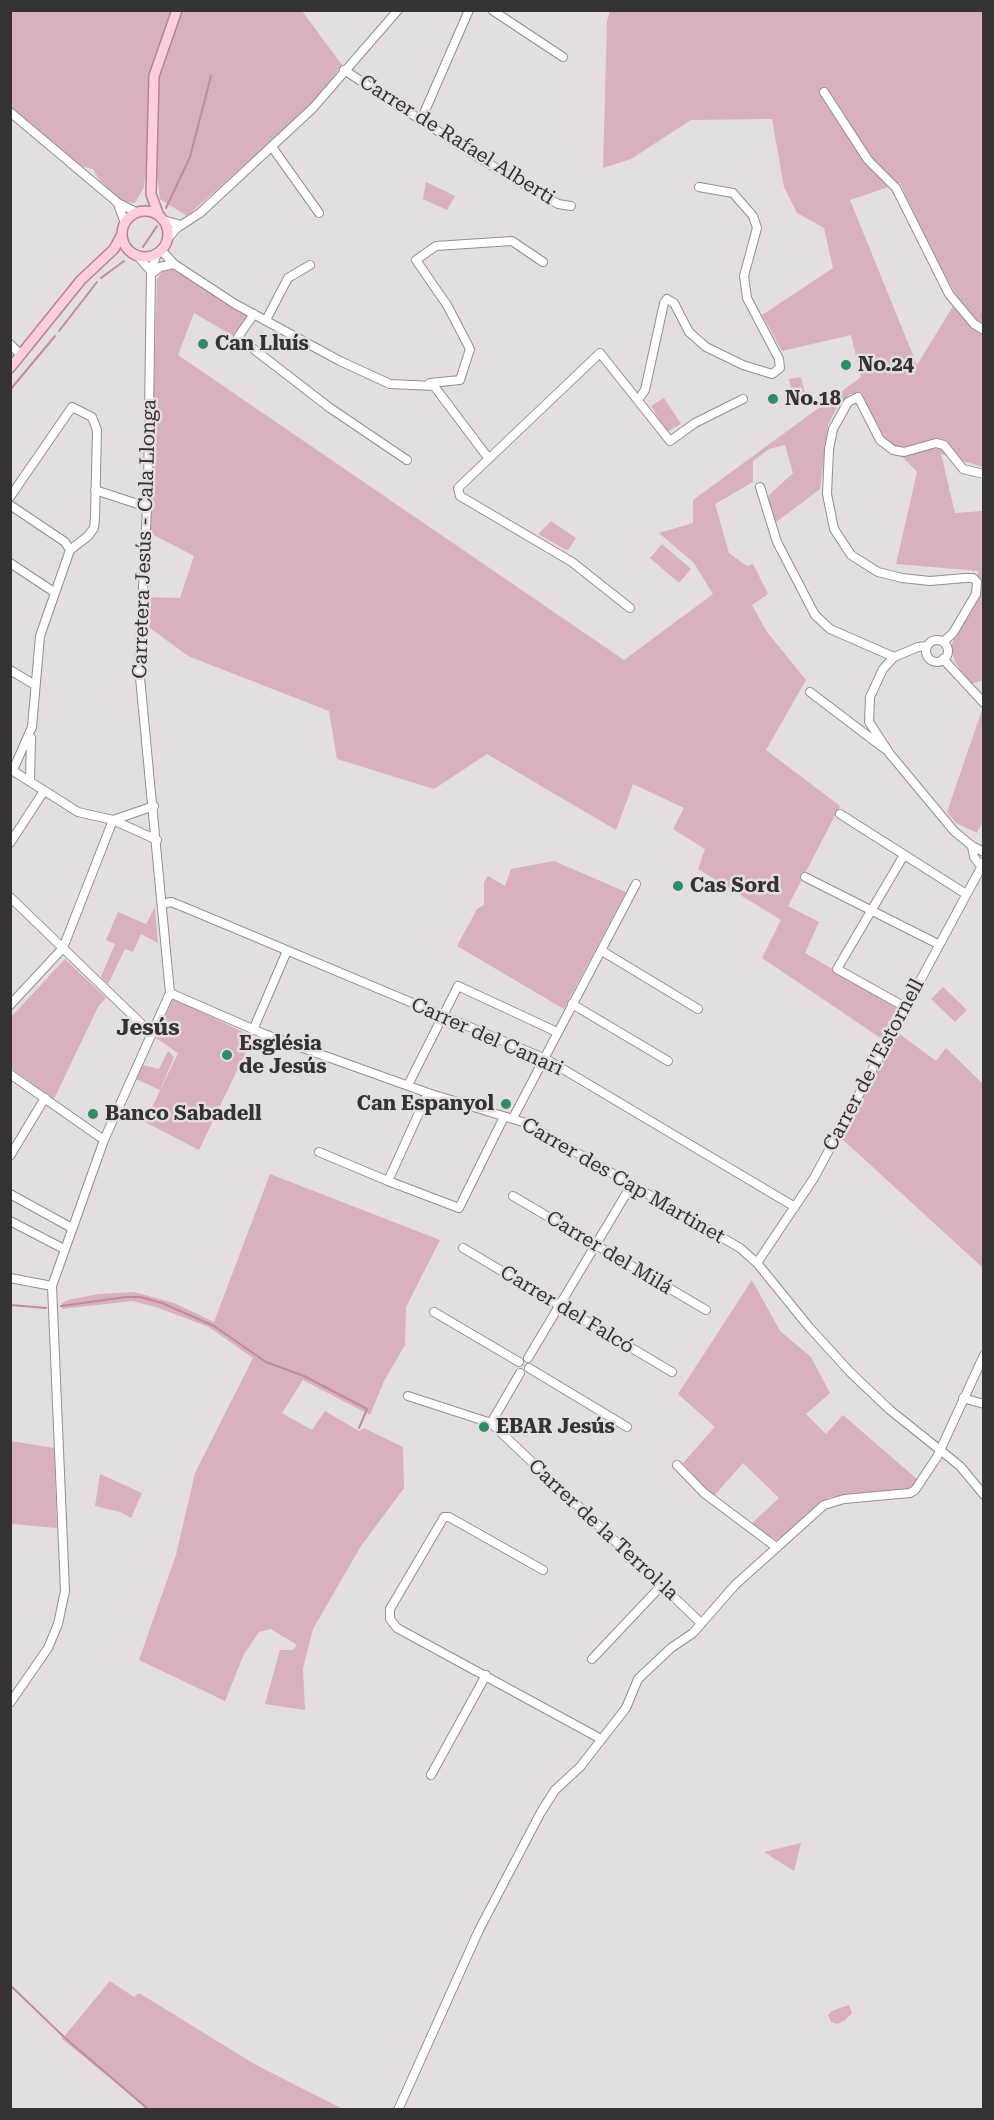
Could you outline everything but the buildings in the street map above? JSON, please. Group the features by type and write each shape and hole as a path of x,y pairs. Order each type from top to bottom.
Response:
{"main road":[{"path":"109,254 135,254 147,257 159,252 168,238 151,194 154,76 177,10"},
{"path":"135,254 124,244 122,234 124,223 138,212 151,194"},
{"path":"138,212 147,211 161,218"},
{"path":"10,368 81,280 109,254 122,234"}],"street":[{"path":"168,238 181,225 200,213 313,108 398,10"},
{"path":"422,120 469,10"},
{"path":"492,10 563,57"},
{"name":"Carrer de Rafael Alberti","path":"344,70 550,199 571,206"},
{"path":"824,92 868,160 896,188 949,294 974,324 984,330"},
{"path":"10,112 118,203 138,212"},
{"path":"272,147 319,213"},
{"path":"638,400 645,390 664,303 667,299 674,303 689,332 706,347 743,365 772,374 780,368 779,359 747,298 744,276 757,228 753,216 733,193 699,187"},
{"path":"118,203 124,223"},
{"path":"161,218 181,225"},
{"path":"159,252 174,264 254,314 382,381 429,384 460,380 470,349 447,305 416,260 436,246 512,241 543,262"},
{"name":"Carretera Jesús - Cala Llonga","path":"159,252 151,273 147,507 139,666 170,993"},
{"path":"135,254 151,273 160,267 174,264"},
{"path":"266,320 288,278 310,265"},
{"path":"254,314 238,337 330,408 407,460"},
{"path":"10,344 21,355"},
{"path":"630,608 572,562 460,496 458,488 600,353 670,441 695,423 743,399"},
{"path":"429,384 439,390 489,459"},
{"path":"943,642 953,633 976,594 977,582 973,578 930,580 902,578 878,572 850,555 834,529 826,494 829,449 833,429 848,402 858,397 880,440 893,450 904,452 936,443 944,445 963,469 984,474"},
{"path":"10,497 72,407 95,421 94,528 70,550 40,636 30,781"},
{"path":"759,487 777,542 815,615 830,629 894,657"},
{"path":"96,490 147,507"},
{"path":"10,505 65,542 70,550"},
{"path":"10,562 54,592"},
{"path":"927,646 926,653 930,659 937,662 944,659 948,650 943,642 934,640 927,646 918,647 894,657 875,682 867,712 869,722 890,754 954,831 972,846 984,852"},
{"path":"944,659 984,703"},
{"path":"10,670 35,685"},
{"path":"810,692 890,754"},
{"path":"32,728 12,769 78,812 112,820 157,840"},
{"path":"10,843 44,791"},
{"path":"112,820 154,806"},
{"path":"840,814 966,894"},
{"path":"10,1005 63,948 112,820"},
{"path":"972,846 974,856 982,864"},
{"path":"904,855 837,969 905,1007"},
{"name":"Carrer de l'Estornell","path":"757,1263 814,1178 982,864"},
{"path":"805,877 938,944"},
{"path":"319,1152 459,1208 602,951 636,884"},
{"path":"11,898 152,1034"},
{"name":"Carrer del Canari","path":"162,904 171,902 543,1058 795,1207"},
{"path":"253,1030 286,951"},
{"path":"602,951 698,1009"},
{"path":"408,1085 456,988 462,986 557,1032"},
{"path":"10,1703 48,1648 58,1624 65,1591 52,1286 104,1140 170,993"},
{"name":"Carrer des Cap Martinet","path":"170,993 253,1030 536,1128 740,1248 757,1263 809,1328 850,1372 960,1466 984,1495"},
{"path":"573,1004 668,1061"},
{"path":"10,1074 104,1140"},
{"path":"388,1181 428,1092"},
{"path":"10,1156 14,1143 45,1098"},
{"path":"519,1362 528,1358 632,1184"},
{"path":"10,1194 72,1228"},
{"name":"Carrer del Milá","path":"513,1196 706,1310"},
{"path":"10,1221 64,1249"},
{"name":"Carrer del Falcó","path":"463,1248 672,1372"},
{"path":"10,1278 52,1286"},
{"path":"434,1312 519,1362"},
{"path":"398,2109 479,1930 541,1812 555,1790 580,1767 626,1708 638,1679 671,1648 693,1633 735,1585 776,1547 830,1502 910,1493 915,1490 940,1450 984,1355"},
{"path":"528,1358 529,1368"},
{"path":"519,1362 520,1373"},
{"path":"491,1423 520,1373 529,1368"},
{"path":"529,1368 627,1427"},
{"name":"Carrer de la Terrol·la","path":"408,1396 491,1423 701,1623"},
{"path":"963,1398 984,1404"},
{"path":"677,1465 704,1493 776,1547"},
{"path":"543,1570 444,1516 390,1609 390,1619 397,1628 601,1739"},
{"path":"592,1659 661,1586"},
{"path":"431,1775 486,1675"}],"shaded area":[{"path":"11,11 172,11 150,75 148,147 144,187 135,203 123,202 100,181 93,169 81,166 11,107"},
{"path":"181,11 302,11 342,65 312,105 187,216 160,199 156,165 157,79"},
{"path":"610,11 983,11 983,467 941,454 955,513 983,511 983,680 971,684 955,662 951,647 979,571 896,564 917,472 884,437 862,394 850,394 837,407 828,425 820,489 775,523 768,496 793,473 785,445 769,449 753,461 753,482 715,504 729,553 747,566 753,564 768,594 752,605 767,632 806,680 766,750 840,806 788,906 819,922 805,953 899,1008 887,1024 889,1026 882,1039 762,958 781,920 698,869 705,849 673,829 684,808 633,784 616,830 487,754 434,789 337,759 329,711 188,656 146,625 146,597 180,598 194,556 150,533 157,279 162,272 173,269 248,316 233,336 194,313 178,355 624,660 713,594 694,563 659,533 693,523 693,500 861,377 851,335 782,351 762,315 833,268 824,228 797,213 784,187 772,119 691,120 631,159 603,168 607,21","holes":["900,183 936,261 958,298 917,365 850,200"]},
{"path":"426,182 455,196 447,210 423,199"},
{"path":"801,377 806,397 794,400 789,379"},
{"path":"664,398 681,424 667,432 651,406"},
{"path":"551,521 576,538 569,549 566,550 538,534"},
{"path":"662,544 691,569 679,583 650,558"},
{"path":"982,710 984,818 977,833 956,823 947,812"},
{"path":"554,861 626,892 564,1009 457,946 477,909 484,905 484,882 488,876 505,886 511,869"},
{"path":"155,907 158,943 141,934 133,952 125,949 108,984 101,977 115,944 106,940 118,912 146,924"},
{"path":"65,959 106,998 98,1007 54,1099 11,1068 11,1017"},
{"path":"943,987 967,1010 955,1022 931,999"},
{"path":"173,998 253,1037 199,1150 145,1122 178,1053 156,1038"},
{"path":"897,1032 936,1061 946,1048 983,1084 983,1268 841,1138"},
{"path":"168,1051 174,1057 160,1090 136,1079 143,1065 159,1069"},
{"path":"270,1174 440,1240 406,1307 405,1345 384,1381 370,1415 303,1380 282,1413 312,1430 325,1411 359,1431 364,1428 403,1447 404,1488 361,1546 313,1629 303,1668 305,1710 265,1704 280,1650 293,1650 297,1645 271,1629 259,1632 244,1654 225,1701 139,1660 176,1555 195,1473 253,1358 209,1327 156,1307 132,1301 62,1309 62,1303 68,1300 98,1294 134,1292 174,1303 214,1322"},
{"path":"752,1280 780,1331 811,1357 830,1393 806,1414 826,1434 843,1415 918,1480 912,1489 829,1497 778,1541 750,1525 779,1498 743,1463 713,1497 683,1463 715,1427 678,1394"},
{"path":"11,1441 54,1448 57,1528 11,1524"},
{"path":"100,1474 142,1493 131,1518 120,1512 95,1506"},
{"path":"801,1843 794,1871 764,1852"},
{"path":"110,1981 134,1997 139,1993 256,2065 343,2109 148,2109 62,2039"},
{"path":"849,2005 852,2013 845,2020 838,2024 831,2022 828,2015 832,2011"}],"waterway":[{"path":"166,208 190,157 211,76"},
{"path":"143,247 157,226"},
{"path":"101,278 124,261"},
{"path":"59,331 97,282"},
{"path":"10,390 55,336"},
{"path":"61,1306 126,1297 140,1297 162,1303 214,1326 266,1362 304,1376 367,1409 359,1428"},
{"path":"10,1305 46,1308"},
{"path":"10,1985 64,2037 149,2110"}],"place":[{"name":"Can Lluís","path":"203,344"},
{"name":"No.24","path":"846,365"},
{"name":"No.18","path":"773,399"},
{"name":"Cas Sord","path":"678,886"},
{"name":"Església de Jesús","path":"227,1055"},
{"name":"Can Espanyol","path":"506,1104"},
{"name":"Banco Sabadell","path":"93,1114"},
{"name":"EBAR Jesús","path":"484,1427"}],"district":[{"name":"Jesús","path":"148,1029"}]}
